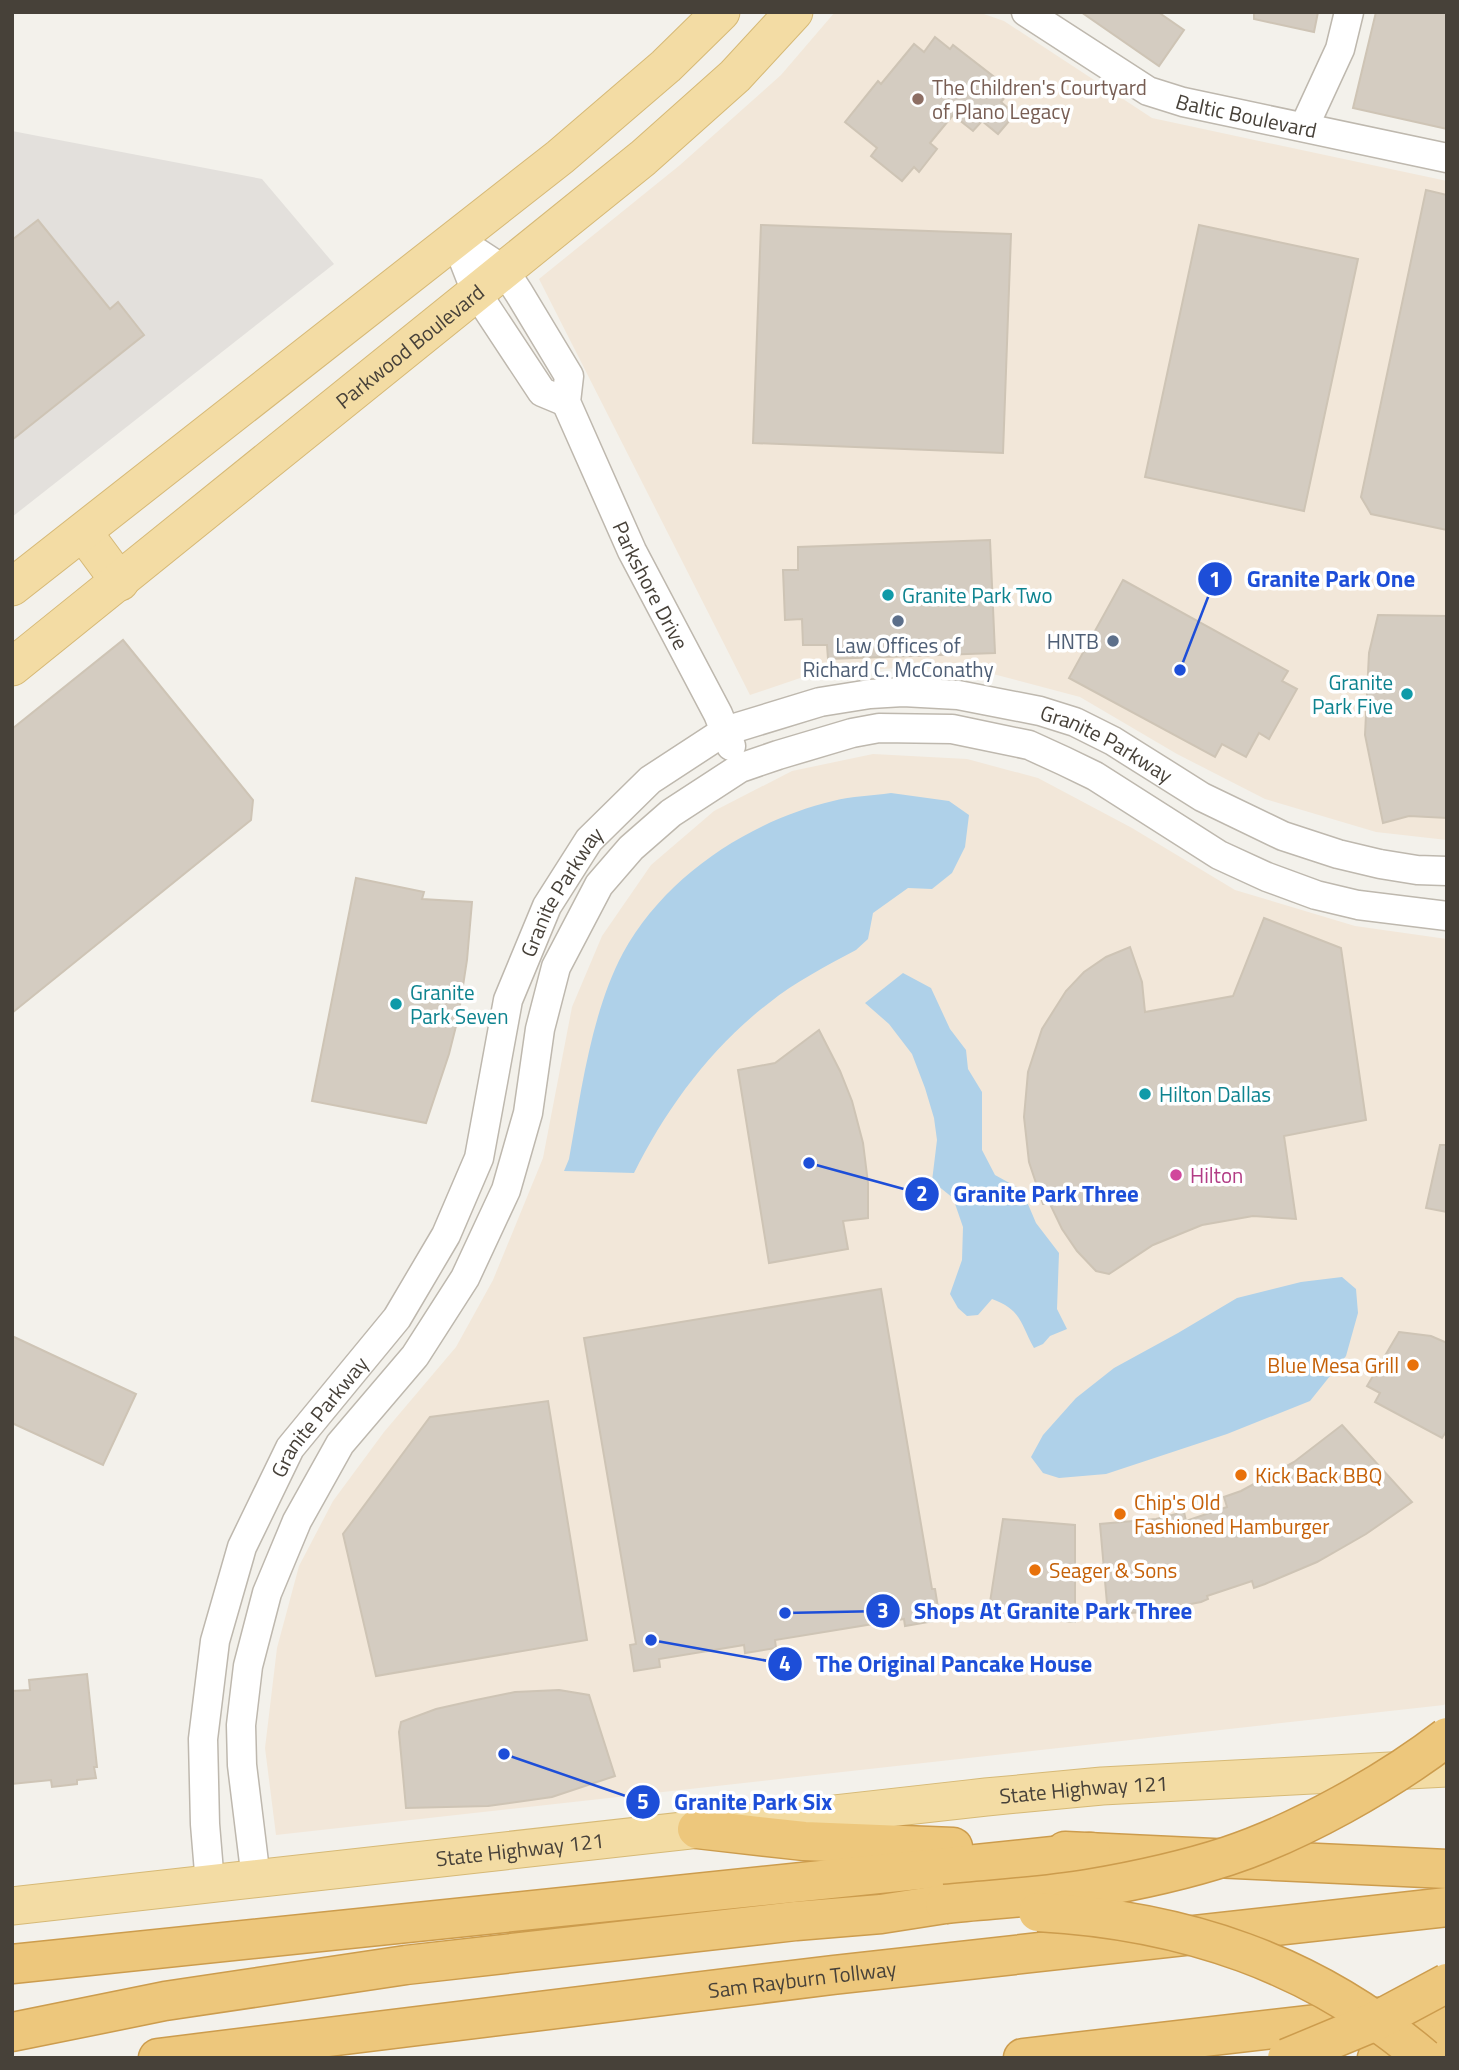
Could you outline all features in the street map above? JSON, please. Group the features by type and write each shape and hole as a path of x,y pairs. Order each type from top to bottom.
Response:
{"highway":[{"path":"12,2032 215,1993 406,1965 796,1921 881,1914 945,1904 1084,1889 1158,1875 1231,1855 1276,1836 1350,1800 1447,1737"},
{"path":"697,1829 804,1841 1447,1868"},
{"path":"12,1964 1091,1852"},
{"path":"945,1904 1125,1920 1222,1944 1267,1960 1322,1986 1431,2049"},
{"name":"Sam Rayburn Tollway","path":"158,2058 833,1975 1447,1907"},
{"path":"12,1988 152,1972 406,1965"},
{"path":"1287,2058 1376,2021 1447,1983"},
{"path":"1023,2058 1447,2009"},
{"path":"1377,2058 1431,2049"}],"main road":[{"path":"12,587 560,157 666,66 721,12"},
{"name":"Parkwood Boulevard","path":"12,667 643,158 703,107 794,12"},
{"path":"83,532 120,582"},
{"name":"State Highway 121","path":"12,1906 1102,1786 1447,1768"}],"street":[{"name":"Baltic Boulevard","path":"1026,12 1148,90 1183,102 1447,158"},
{"path":"1304,127 1340,49 1349,12"},
{"name":"Parkshore Drive","path":"455,238 569,376 566,402 632,551 725,731 740,768"},
{"name":"Granite Parkway","path":"210,1884 205,1832 203,1739 215,1641 242,1547 290,1448 397,1318 446,1235 479,1158 508,1000 547,906 589,840 650,780 725,731 820,702 903,692 958,695 1040,711 1075,722 1113,741 1202,797 1283,836 1380,864 1417,870 1447,871"},
{"path":"1029,745 1040,711"},
{"name":"Granite Parkway","path":"256,1879 242,1765 241,1725 248,1666 267,1594 297,1521 340,1444 415,1356 465,1278 506,1190 528,1113 540,1029 556,967 599,885 631,848 671,813 740,768 827,740 879,728 952,729 1029,745 1096,776 1219,855 1268,877 1316,895 1358,905 1447,916"},
{"path":"1268,877 1283,836"},
{"path":"466,1189 498,1207"},
{"path":"233,1578 267,1594"}],"shaded area":[{"path":"835,12 978,12 1004,21 1152,118 1447,181 1447,840 1376,832 1265,799 1177,754 1080,697 993,674 911,667 812,674 750,695 539,279 680,165 781,75"},
{"path":"12,131 262,179 334,264 12,517"},
{"path":"873,754 967,759 1038,778 1132,828 1235,890 1355,926 1447,939 1447,1702 1444,1705 276,1835 265,1748 277,1648 299,1566 333,1501 384,1432 456,1347 493,1280 543,1158 572,1007 602,936 651,865 714,811 792,771"}],"water":[{"path":"891,793 949,801 969,815 965,847 952,873 932,889 908,888 873,913 868,939 856,950 789,988 748,1020 692,1080 660,1126 634,1173 564,1171 569,1159 588,1054 612,976 641,925 662,900 686,876 712,856 771,822 833,801"},
{"path":"903,973 931,988 950,1029 966,1050 968,1069 982,1092 982,1150 995,1175 1022,1190 1036,1223 1059,1253 1057,1309 1067,1329 1050,1336 1043,1344 1034,1348 1019,1318 1002,1303 992,1299 978,1315 967,1316 958,1308 950,1294 962,1260 963,1227 953,1198 932,1181 937,1140 934,1118 912,1054 889,1024 865,1003"},
{"path":"1342,1277 1356,1289 1358,1313 1346,1356 1310,1401 1227,1434 1106,1474 1059,1478 1043,1473 1031,1457 1043,1435 1076,1398 1114,1368 1237,1298 1301,1282"}],"building":[{"path":"1081,12 1158,12 1184,30 1159,66"},
{"path":"1254,12 1318,12 1314,32 1254,19"},
{"path":"1376,12 1447,12 1447,129 1353,108"},
{"path":"935,37 950,49 953,45 1011,90 1001,102 1015,114 998,134 982,121 973,131 953,115 930,143 937,149 919,172 914,167 902,181 871,156 877,148 845,122 878,81 881,84 914,44 924,52"},
{"path":"1426,190 1447,195 1447,530 1371,514 1361,497"},
{"path":"38,220 110,309 118,302 144,335 12,440 12,240"},
{"path":"761,225 1011,234 1003,453 753,443"},
{"path":"1199,225 1358,259 1304,511 1145,477"},
{"name":"Granite Park Two","path":"990,540 995,653 828,659 827,645 803,645 802,619 785,620 783,570 798,570 798,547"},
{"path":"1123,580 1288,671 1282,681 1297,689 1269,739 1259,733 1246,757 1222,744 1215,757 1069,678"},
{"name":"Granite Park Five","path":"1378,615 1447,616 1447,818 1409,816 1383,823 1365,735 1369,653"},
{"path":"123,640 253,800 251,820 12,1013 12,729"},
{"name":"Granite Park Seven","path":"356,878 424,892 422,899 472,902 458,1018 426,1123 312,1101"},
{"name":"Hilton Dallas","path":"1264,918 1341,948 1366,1120 1284,1136 1296,1219 1253,1216 1202,1225 1153,1245 1109,1274 1096,1271 1077,1251 1050,1204 1043,1204 1029,1162 1024,1117 1028,1072 1042,1029 1066,991 1084,972 1106,957 1130,947 1142,982 1145,1012 1233,996"},
{"path":"819,1030 852,1101 863,1143 868,1183 868,1218 843,1221 848,1249 769,1263 738,1070 775,1063"},
{"path":"1440,1145 1447,1145 1447,1212 1426,1208"},
{"path":"881,1289 932,1589 935,1589 940,1620 905,1626 904,1619 775,1640 776,1648 745,1653 744,1645 659,1659 660,1667 634,1671 630,1645 636,1644 584,1338"},
{"name":"Blue Mesa Grill","path":"1399,1332 1431,1336 1447,1343 1447,1430 1442,1438 1375,1402 1380,1393 1367,1386"},
{"path":"12,1336 136,1394 103,1465 12,1423"},
{"path":"548,1401 587,1640 376,1676 343,1534 430,1417"},
{"path":"1342,1425 1412,1502 1366,1534 1317,1562 1265,1584 1254,1588 1252,1581 1207,1596 1208,1599 1201,1602 1154,1611 1108,1615 1100,1524 1156,1519 1184,1512 1186,1521 1227,1507 1224,1497 1241,1491 1294,1462"},
{"name":"Seager & Sons","path":"1003,1519 1075,1525 1075,1622 988,1615"},
{"path":"87,1674 96,1778 52,1787 51,1780 12,1784 12,1691 30,1690 29,1680"},
{"path":"559,1690 589,1695 615,1776 552,1797 488,1806 406,1808 399,1732 401,1722 436,1709 515,1692"}],"place":[{"name":"The Children's Courtyard of Plano Legacy","path":"918,99"},
{"name":"Granite Park Two","path":"888,595"},
{"name":"Law Offices of Richard C. McConathy","path":"898,621"},
{"name":"HNTB","path":"1113,641"},
{"name":"Granite Park One","path":"1180,670"},
{"name":"Granite Park Five","path":"1407,694"},
{"name":"Granite Park Seven","path":"396,1004"},
{"name":"Hilton Dallas","path":"1145,1094"},
{"name":"Granite Park Three","path":"809,1163"},
{"name":"Hilton","path":"1176,1175"},
{"name":"Blue Mesa Grill","path":"1413,1365"},
{"name":"Kick Back BBQ","path":"1241,1475"},
{"name":"Chip's Old Fashioned Hamburger","path":"1120,1514"},
{"name":"Seager & Sons","path":"1035,1570"},
{"name":"Shops At Granite Park Three","path":"785,1613"},
{"name":"The Original Pancake House","path":"651,1640"},
{"name":"Granite Park Six","path":"504,1754"}]}
